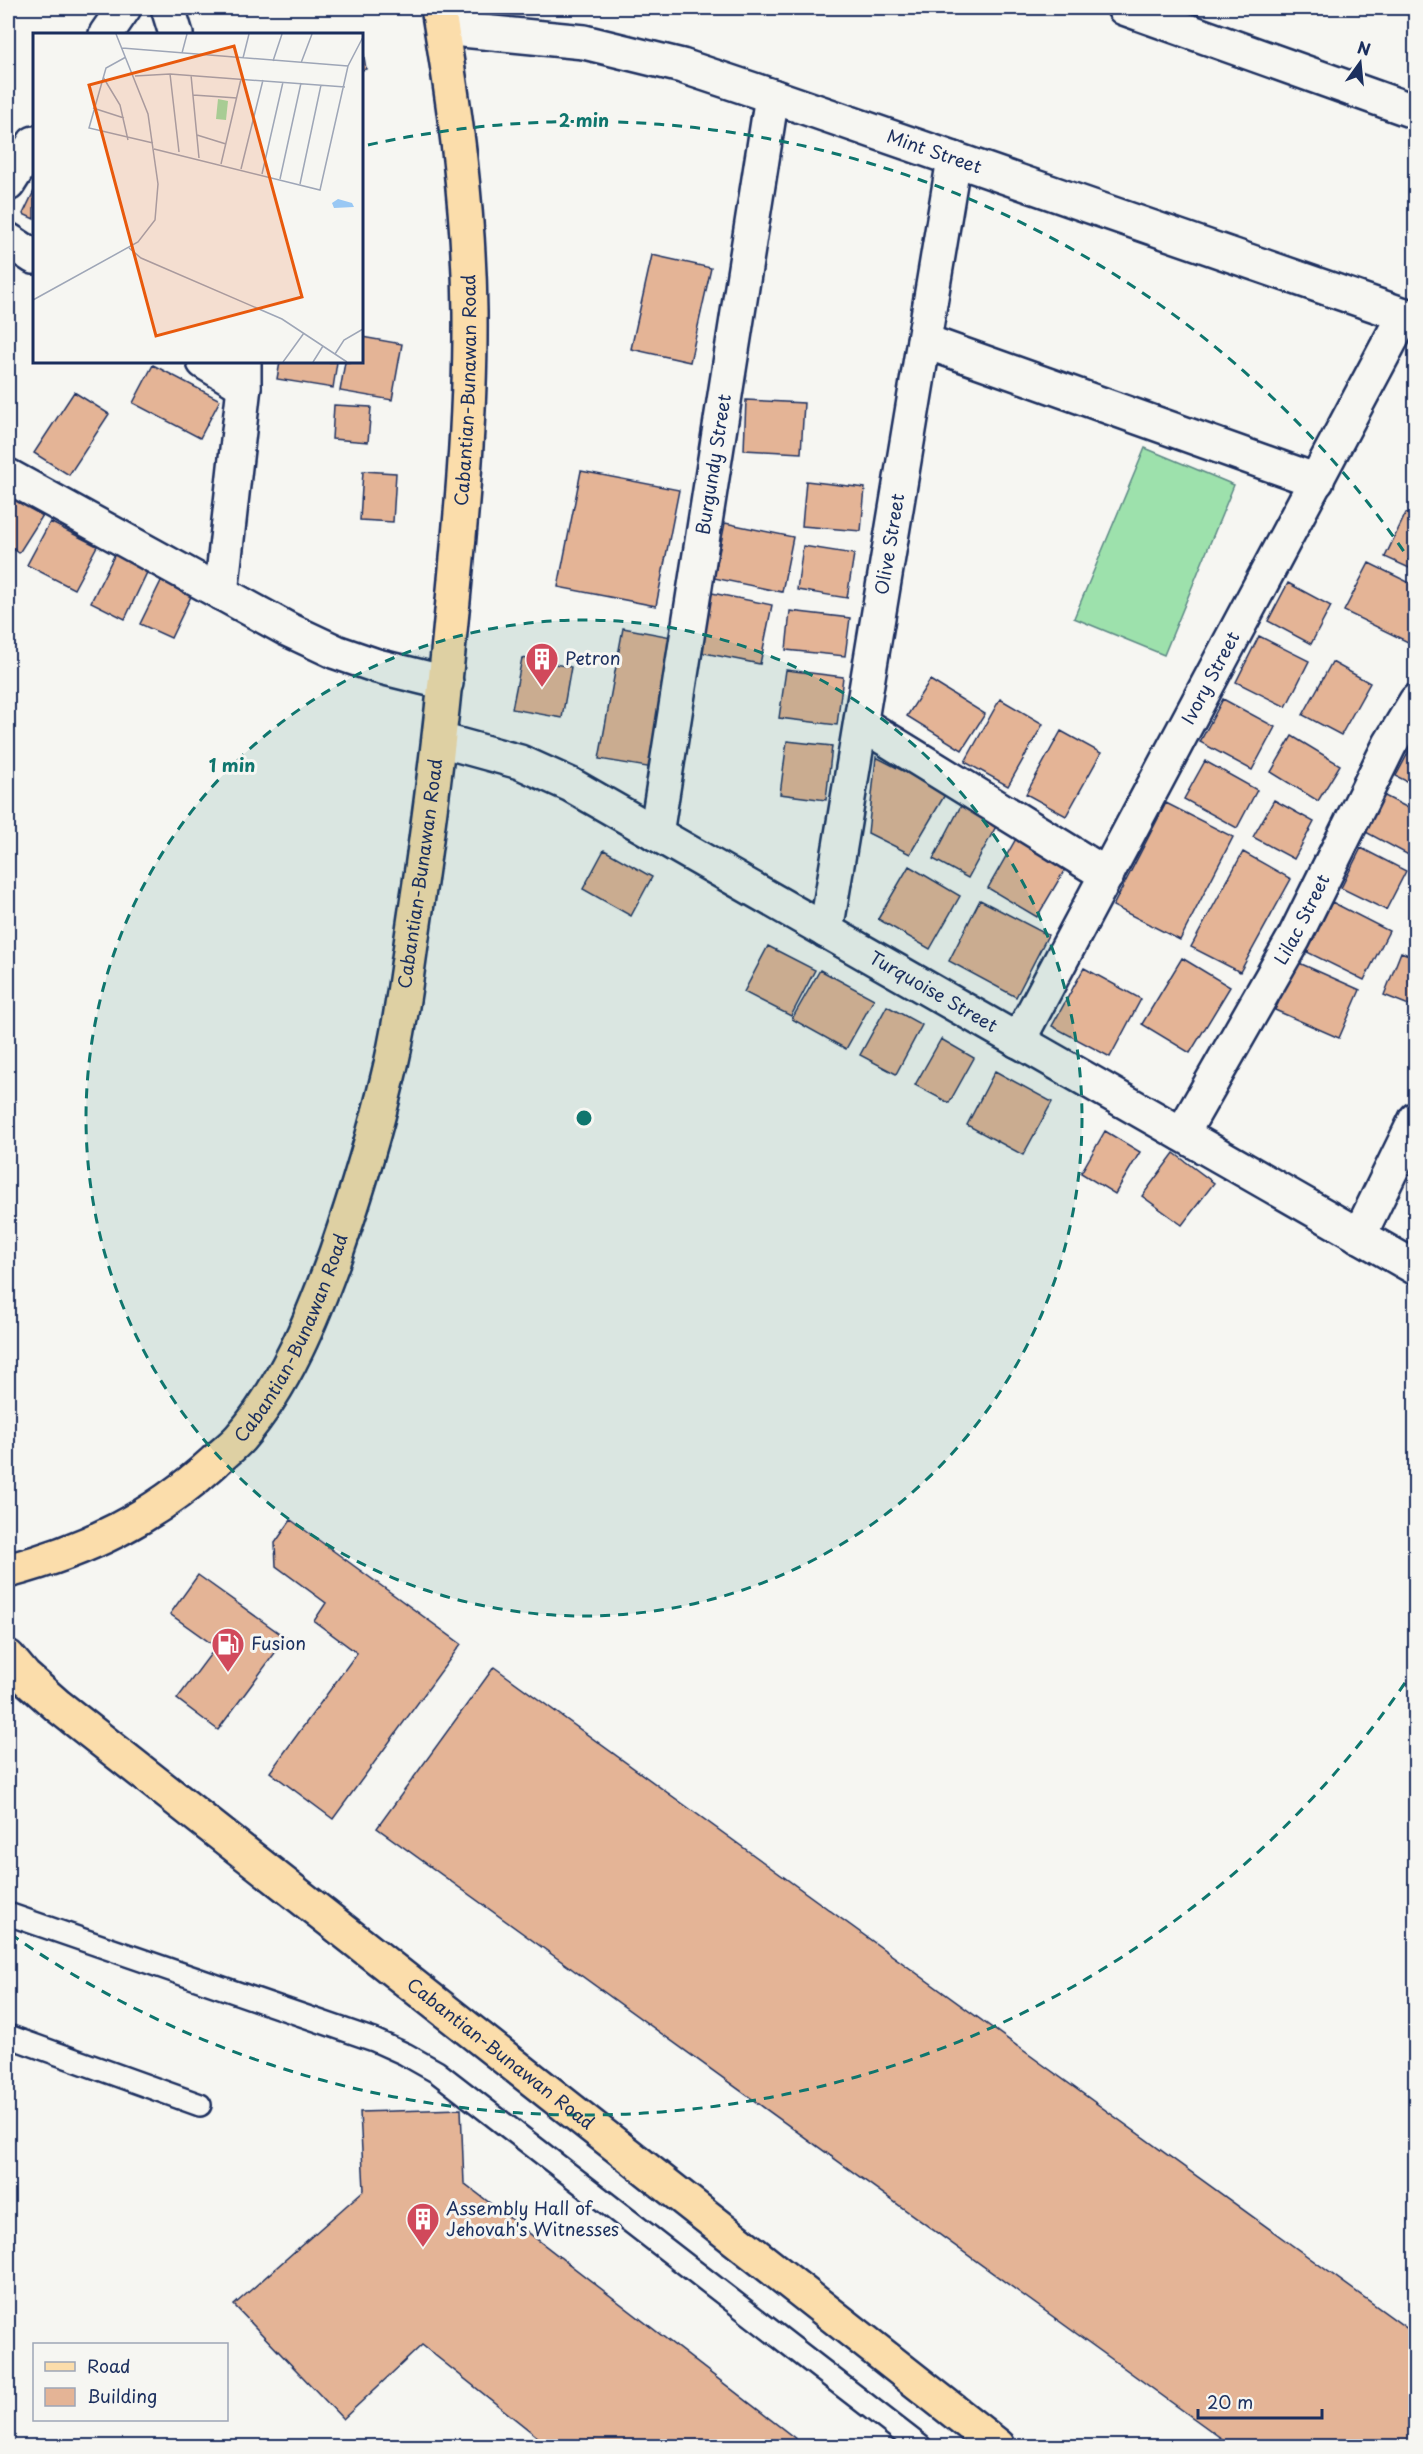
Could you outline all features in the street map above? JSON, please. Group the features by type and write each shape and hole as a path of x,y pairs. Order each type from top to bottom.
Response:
{"main road":[{"name":"Cabantian-Bunawan Road","path":"8,1571 64,1554 110,1535 152,1512 194,1480 239,1439 271,1395 295,1352 327,1278 353,1202 389,1074 409,961 440,740 461,524 468,411 470,310 464,195 440,18"},
{"name":"Cabantian-Bunawan Road","path":"8,1657 24,1676 58,1706 998,2446"}],"street":[{"path":"107,33 124,8"},
{"path":"168,8 176,33"},
{"path":"1124,8 1416,112"},
{"name":"Mint Street","path":"440,18 584,42 682,66 1410,317"},
{"name":"Burgundy Street","path":"656,834 772,96"},
{"path":"8,184 33,145"},
{"name":"Olive Street","path":"826,931 954,159"},
{"path":"8,240 33,256"},
{"name":"Ivory Street","path":"1018,1041 1317,481 1410,317"},
{"path":"924,341 1317,481"},
{"path":"207,363 244,374 221,593"},
{"path":"8,476 287,630 336,652 376,666 446,683"},
{"name":"Lilac Street","path":"1182,1134 1294,938 1390,744 1416,701"},
{"path":"862,724 1107,875"},
{"name":"Turquoise Street","path":"440,740 499,756 549,774 1416,1268"},
{"path":"1359,1236 1416,1119"}],"lane":[{"path":"8,1914 374,2040 405,2054 475,2100 921,2446"},
{"path":"8,2036 200,2105"}],"green space":[{"path":"1145,448 1234,485 1164,655 1074,618"}],"building":[{"path":"363,51 366,69 363,70"},
{"path":"33,193 33,219 23,214"},
{"path":"652,255 711,268 690,362 631,349"},
{"path":"363,337 402,344 392,400 340,391 345,363 363,363"},
{"path":"280,363 337,363 333,388 277,379"},
{"path":"153,365 220,400 200,438 133,403"},
{"path":"74,392 109,414 69,475 34,453"},
{"path":"746,400 804,403 801,453 744,450"},
{"path":"334,405 371,407 368,442 332,439"},
{"path":"363,471 396,473 393,522 360,520"},
{"path":"581,471 679,490 656,606 558,587"},
{"path":"806,481 865,488 861,531 802,526"},
{"path":"10,495 43,515 19,553 8,545 8,499"},
{"path":"1406,513 1416,517 1416,571 1385,557"},
{"path":"50,522 97,546 74,589 27,565"},
{"path":"725,523 793,537 782,592 714,578"},
{"path":"803,546 854,554 847,598 797,590"},
{"path":"117,550 150,566 125,619 91,602"},
{"path":"1369,563 1416,586 1416,627 1408,642 1344,611"},
{"path":"165,573 195,588 171,638 140,624"},
{"path":"1288,583 1331,606 1311,644 1268,621"},
{"path":"712,593 772,605 760,664 699,652"},
{"path":"790,611 850,618 845,656 786,650"},
{"path":"623,628 677,638 653,768 599,759"},
{"path":"1259,636 1309,661 1286,707 1236,682"},
{"name":"Petron","path":"522,658 571,667 562,718 512,709"},
{"path":"1332,662 1370,683 1341,735 1303,715"},
{"path":"786,670 843,677 837,725 779,718"},
{"path":"930,680 985,714 962,750 907,716"},
{"path":"1000,699 1043,724 1008,786 965,762"},
{"path":"1223,699 1275,727 1252,770 1200,742"},
{"path":"1061,731 1101,753 1066,816 1026,794"},
{"path":"1292,736 1340,765 1318,801 1271,772"},
{"path":"1416,738 1416,786 1396,776"},
{"path":"787,741 832,746 826,800 780,794"},
{"path":"876,757 946,793 910,854 868,833"},
{"path":"1205,761 1257,790 1237,828 1184,799"},
{"path":"1381,794 1416,812 1416,859 1362,830"},
{"path":"964,800 1000,819 968,878 933,859"},
{"path":"1274,800 1314,822 1294,859 1253,837"},
{"path":"1166,803 1233,837 1180,940 1113,906"},
{"path":"1017,837 1067,866 1037,917 988,888"},
{"path":"1361,848 1406,871 1386,910 1341,888"},
{"path":"604,850 652,877 631,916 583,889"},
{"path":"1243,852 1291,879 1240,972 1191,947"},
{"path":"909,866 960,896 930,949 878,919"},
{"path":"980,900 1048,935 1016,997 949,961"},
{"path":"1332,902 1389,931 1364,980 1307,952"},
{"path":"768,946 815,970 791,1016 744,992"},
{"path":"1401,952 1416,958 1416,1008 1384,995"},
{"path":"1182,958 1230,987 1190,1053 1142,1024"},
{"path":"1297,962 1360,990 1339,1038 1275,1010"},
{"path":"1084,968 1141,999 1110,1057 1052,1026"},
{"path":"820,970 874,999 846,1049 792,1019"},
{"path":"887,1006 922,1025 896,1074 860,1055"},
{"path":"941,1039 974,1058 949,1103 915,1085"},
{"path":"995,1071 1052,1102 1023,1155 967,1125"},
{"path":"1105,1131 1140,1152 1115,1194 1081,1173"},
{"path":"1174,1153 1214,1183 1182,1225 1142,1196"},
{"path":"291,1520 461,1644 333,1819 270,1772 357,1653 314,1621 326,1603 276,1566 275,1543"},
{"name":"Fusion","path":"198,1575 286,1638 218,1730 177,1699 216,1647 170,1614"},
{"path":"494,1667 1416,2335 1416,2446 1232,2446 377,1828"},
{"name":"Assembly Hall of Jehovah's Witnesses","path":"461,2109 464,2183 805,2446 549,2446 422,2345 343,2419 234,2305 364,2190 360,2112"}],"place":[{"name":"Petron","path":"542,688"},
{"name":"Fusion","path":"228,1673"},
{"name":"Assembly Hall of Jehovah's Witnesses","path":"423,2248"}]}
